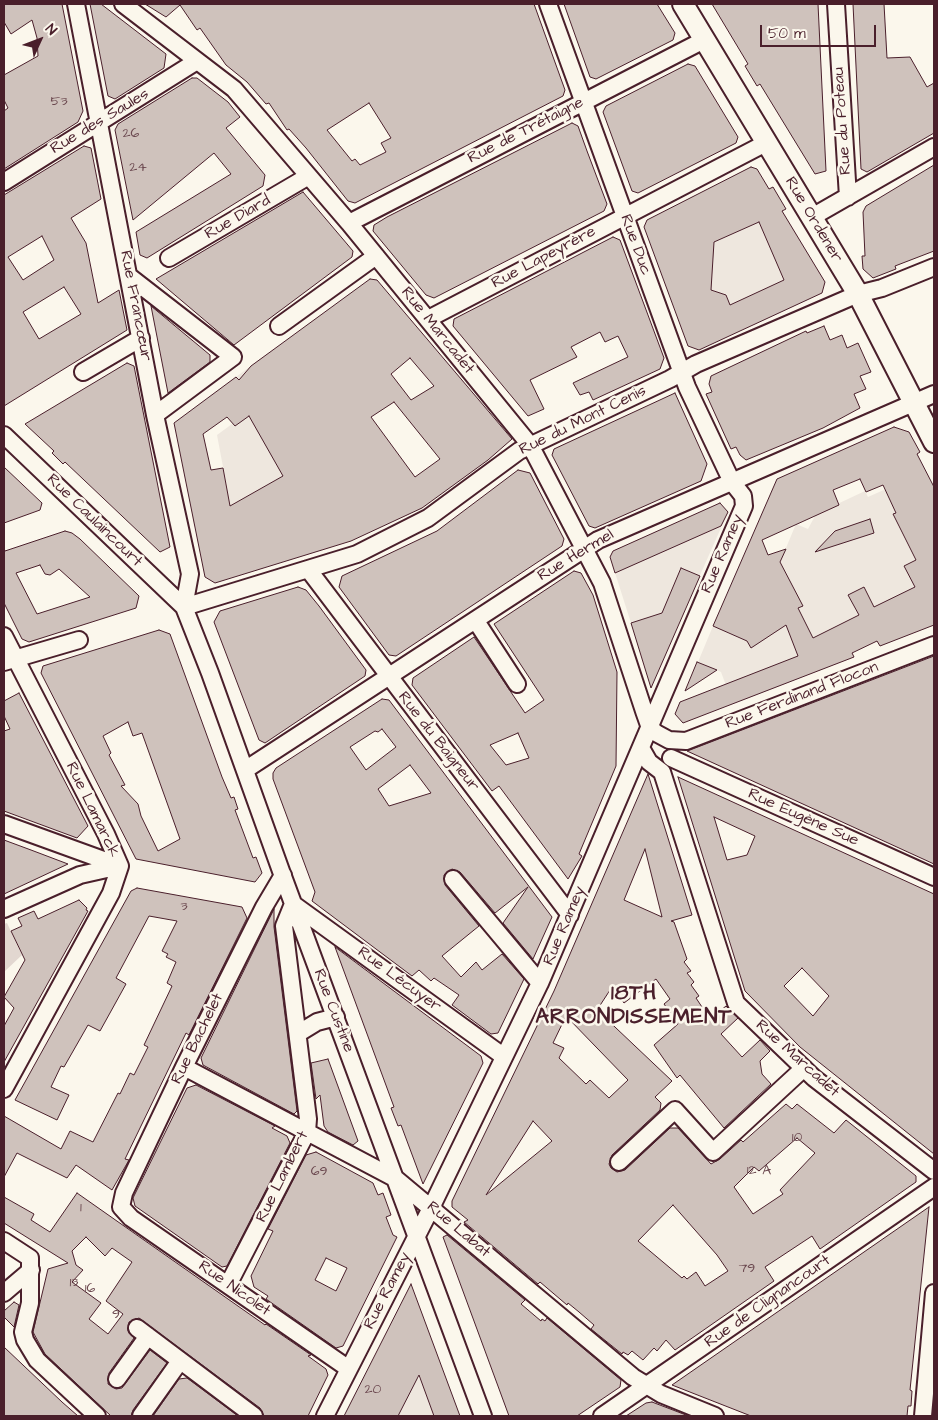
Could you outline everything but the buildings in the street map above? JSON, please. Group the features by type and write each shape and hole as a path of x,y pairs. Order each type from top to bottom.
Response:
{"main road":[{"name":"Rue Ordener","path":"682,4 858,294 934,442"}],"street":[{"name":"Rue Francœur","path":"76,4 155,415 190,574 184,607"},
{"name":"Rue Marcadet","path":"124,4 234,89 307,177 349,223 530,446 602,583 650,728"},
{"name":"Rue Duc","path":"548,4 585,101 624,215 682,372 732,482"},
{"name":"Rue du Poteau","path":"812,218 848,197 836,4"},
{"name":"Rue de Trétaigne","path":"349,223 704,40"},
{"name":"Rue des Saules","path":"4,182 98,122 113,116 197,61"},
{"name":"Rue Lapeyrère","path":"428,319 624,215 766,143"},
{"path":"848,197 934,147"},
{"name":"Rue Diard","path":"169,258 307,177"},
{"path":"279,326 376,256"},
{"name":"Rue du Mont Cenis","path":"184,607 357,554 428,518 518,451 682,372 858,294 882,288 934,267"},
{"path":"130,277 233,357 155,415"},
{"path":"82,372 141,338"},
{"name":"Rue Hermel","path":"245,770 598,540 934,394"},
{"name":"Rue Caulaincourt","path":"4,435 184,607"},
{"name":"Rue Ramey","path":"325,1416 431,1208 540,983 744,506 743,496 732,482"},
{"name":"Rue du Baigneur","path":"308,569 388,678 570,914"},
{"name":"Rue Custine","path":"184,607 210,673 293,904 483,1416"},
{"path":"476,621 518,684"},
{"name":"Rue Lamarck","path":"4,636 9,660 106,834 120,866 111,894 4,1089"},
{"path":"9,660 79,640"},
{"name":"Rue Ferdinand Flocon","path":"669,740 686,741 934,645"},
{"path":"650,728 669,740 672,747 671,758 662,772"},
{"name":"Rue Marcadet","path":"642,748 649,762 662,772 736,1003 804,1068 934,1172"},
{"name":"Rue Eugène Sue","path":"671,758 934,877"},
{"path":"4,824 120,866"},
{"path":"4,909 80,875 120,866"},
{"name":"Rue Bachelet","path":"121,1207 124,1193 184,1067 264,906 283,876"},
{"path":"453,879 540,983"},
{"name":"Rue Lambert","path":"228,1285 307,1132 308,1119 299,1033 284,926 293,904"},
{"name":"Rue Lécuyer","path":"293,904 503,1056"},
{"path":"299,1033 317,1022 336,1017"},
{"name":"Rue Labat","path":"184,1067 396,1179 633,1377 647,1386 715,1416"},
{"path":"619,1162 675,1110 713,1152 804,1068"},
{"name":"Rue de Clignancourt","path":"602,1416 934,1187"},
{"name":"Rue Nicolet","path":"121,1207 131,1218 349,1369"},
{"path":"4,1241 30,1258 30,1303 24,1340 37,1360 97,1416"},
{"path":"4,1293 31,1270"},
{"path":"923,1416 934,1293"},
{"path":"117,1379 143,1332 254,1416"},
{"path":"141,1416 180,1360"}],"shaded area":[{"path":"783,211 825,282 822,293 720,340 683,256"},
{"path":"274,349 283,476 194,526 191,508 227,488 217,435 247,413 229,382"},
{"path":"886,489 902,523 898,525 932,592 934,591 934,623 930,614 909,625 913,633 880,646 877,641 853,652 854,657 733,704 721,672 698,662 713,626 747,641 796,524 808,529 816,514 865,491 868,497"},
{"path":"720,503 728,512 678,625 655,615 631,623 610,557 613,551"},
{"path":"7,923 22,955 4,972 4,924"},
{"path":"443,1371 460,1416 377,1416 398,1373 420,1379"}],"district":[{"name":"18TH ARRONDISSEMENT","path":"634,1007"}]}
